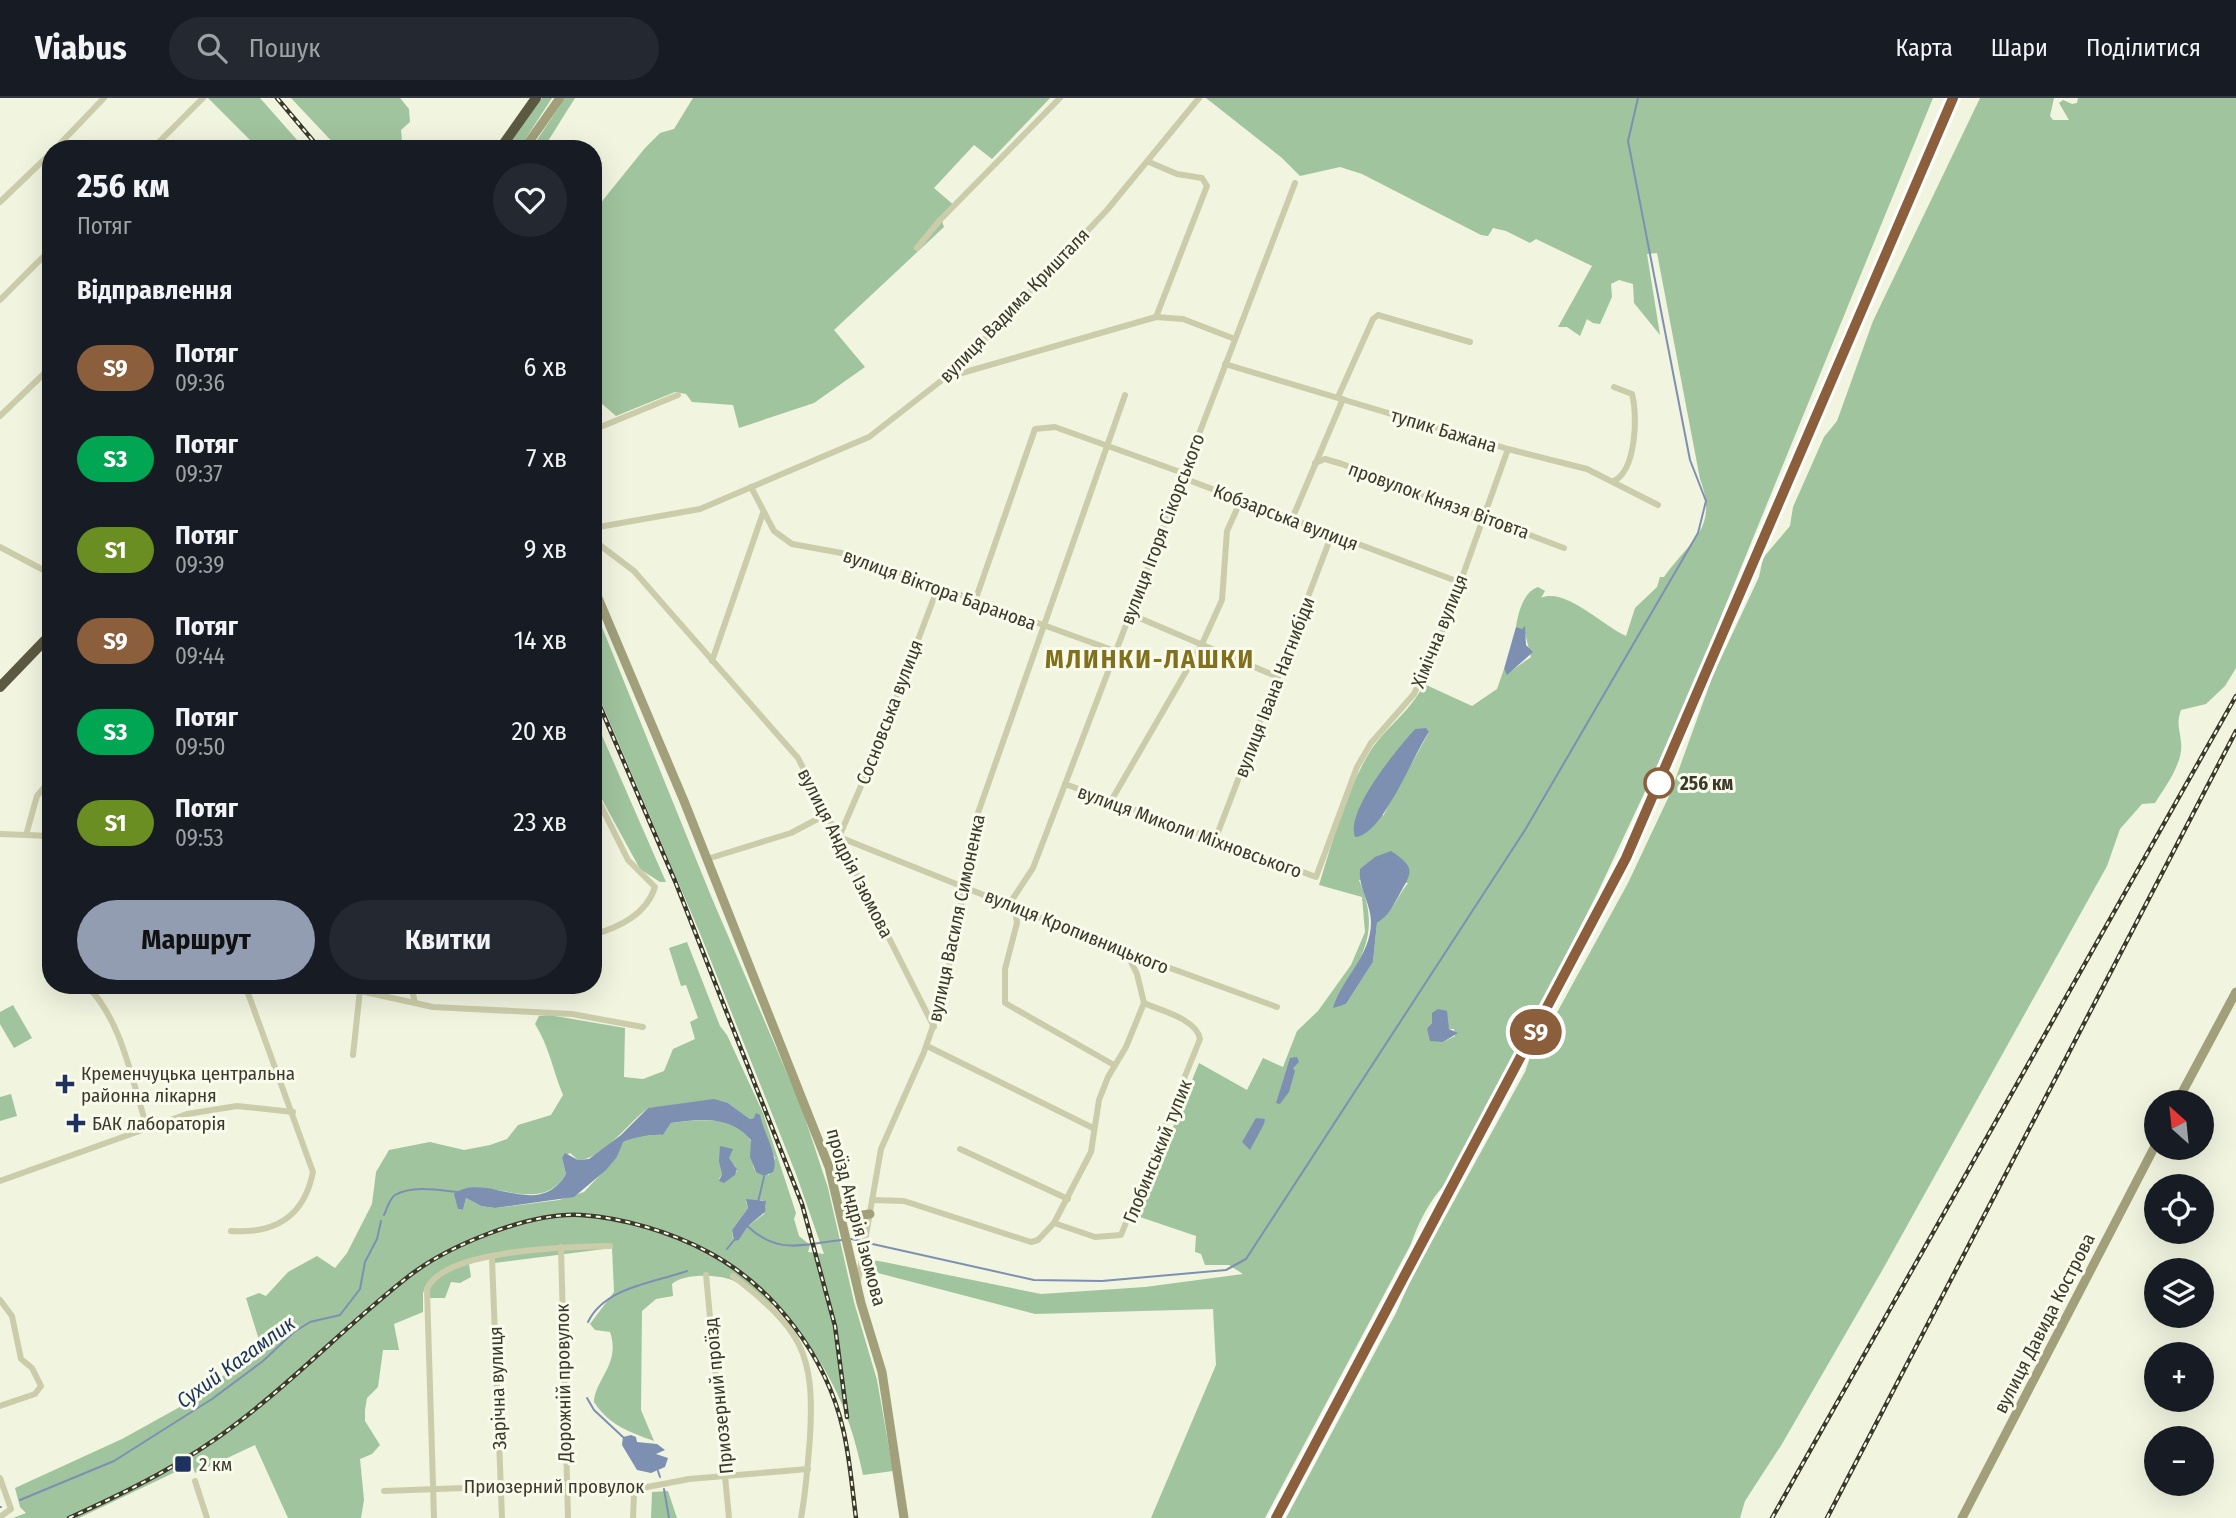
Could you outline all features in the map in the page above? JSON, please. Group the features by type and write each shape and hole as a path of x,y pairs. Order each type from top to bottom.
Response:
{"highway":[{"path":"506,140 536,98"},
{"path":"0,687 42,643"}],"street":[{"path":"64,140 104,98"},
{"path":"161,140 203,98"},
{"path":"530,140 560,98"},
{"path":"917,248 940,220 1060,98"},
{"name":"вулиця Вадима Кришталя","path":"602,526 700,509 869,436 946,377 993,331 1149,162 1198,98"},
{"path":"0,202 42,162"},
{"path":"1149,162 1177,174 1202,178 1207,187 1156,317"},
{"name":"вулиця Ігоря Сікорського","path":"1001,902 1012,900 1033,868 1295,184"},
{"path":"0,300 42,258"},
{"path":"1292,519 1373,319 1378,315 1470,342"},
{"path":"946,377 1156,317 1182,319 1235,339"},
{"name":"тупик Бажана","path":"1225,364 1508,449 1587,469 1658,505"},
{"path":"0,416 42,376"},
{"path":"1614,387 1632,394 1636,407 1635,432 1627,468 1624,475 1614,481"},
{"path":"602,426 678,395"},
{"name":"вулиця Василя Симоненка","path":"857,1286 881,1149 934,1027 965,886 972,830 1125,395"},
{"name":"Кобзарська вулиця","path":"975,601 1035,429 1055,427 1183,473 1191,481 1459,582"},
{"name":"Хімічна вулиця","path":"1316,877 1357,767 1371,743 1414,694 1444,628 1508,449"},
{"name":"провулок Князя Вітовта","path":"1315,463 1325,458 1484,515 1563,548"},
{"name":"вулиця Віктора Баранова","path":"751,487 774,531 792,544 847,554 1115,651"},
{"path":"1111,801 1202,644 1222,600 1227,531 1241,500"},
{"path":"712,661 763,513"},
{"name":"вулиця Івана Нагнибіди","path":"1215,840 1332,534"},
{"path":"0,547 42,569"},
{"name":"вулиця Андрія Ізюмова","path":"602,547 634,571 798,758 934,1027"},
{"name":"Сосновська вулиця","path":"839,836 877,749 938,587"},
{"name":"проїзд Андрія Ізюмова","path":"602,608 707,859 830,1167 849,1254 883,1381 904,1518"},
{"path":"1130,614 1278,677"},
{"name":"вулиця Миколи Міхновського","path":"1065,784 1316,877"},
{"path":"26,835 37,796 42,790"},
{"path":"602,808 628,860 654,885 655,890 636,915 619,927 602,932"},
{"path":"707,859 791,833 827,814"},
{"path":"0,834 42,836"},
{"name":"вулиця Кропивницького","path":"839,836 1126,952 1278,1007"},
{"path":"1015,908 1017,923 1005,969 1005,1003 1114,1065"},
{"path":"872,1200 904,1201 1031,1242 1038,1240 1054,1223 1091,1152 1099,1100 1114,1065 1126,1047 1144,1003 1137,974 1126,952"},
{"path":"2184,1090 2236,992"},
{"path":"96,994 109,1017 146,1127"},
{"path":"231,1231 263,1231 291,1215 303,1202 313,1172 248,994"},
{"path":"353,1055 360,994"},
{"path":"377,994 415,1003 572,1014 643,1027"},
{"path":"413,994 415,1003"},
{"name":"Глобинський тупик","path":"1054,1223 1095,1237 1118,1236 1126,1230 1200,1039 1199,1033 1184,1021 1144,1003"},
{"path":"927,1046 1093,1128"},
{"path":"0,1181 187,1114 237,1106 293,1112"},
{"path":"960,1149 1068,1199"},
{"name":"вулиця Давида Кострова","path":"1962,1518 2148,1160"},
{"path":"840,1211 855,1216 870,1214"},
{"path":"434,1518 427,1289 431,1278 447,1268 492,1258 561,1247 610,1246"},
{"name":"Дорожній провулок","path":"561,1247 568,1518"},
{"name":"Зарічна вулиця","path":"492,1258 502,1518"},
{"name":"Приозерний проїзд","path":"706,1275 729,1518"},
{"path":"733,1276 785,1324 806,1358 812,1399 808,1469 801,1518"},
{"path":"0,1300 12,1316 21,1359 32,1368 41,1386 35,1394 0,1406"},
{"name":"Приозерний провулок","path":"384,1491 567,1484 624,1485 637,1489 725,1476 808,1469"},
{"path":"0,1478 11,1509 0,1517"},
{"path":"195,1480 207,1518"},
{"path":"633,1518 634,1493 637,1489"}],"green space":[{"path":"208,98 260,98 297,140 250,140"},
{"path":"291,98 400,98 409,109 410,122 401,130 402,140 331,140"},
{"path":"542,98 552,98 525,140 512,140"},
{"path":"565,98 575,98 549,140 537,140"},
{"path":"693,98 1050,98 992,159 974,145 934,188 956,207 942,221 944,227 834,330 865,367 814,403 739,428 733,405 692,402 686,394 675,392 616,416 602,404 602,202 645,148 660,133 674,129"},
{"path":"1206,98 1933,98 1679,719 1597,894 1453,1177 1439,1191 1418,1226 1411,1244 1265,1518 1151,1518 1216,1365 1213,1309 1035,1314 874,1272 869,1263 872,1260 884,1262 1041,1294 1145,1287 1243,1274 1229,1265 1205,1265 1201,1254 1195,1252 1196,1236 1137,1216 1199,1063 1247,1090 1263,1058 1283,1067 1297,1031 1318,1011 1351,965 1365,932 1362,897 1319,885 1347,799 1371,750 1419,694 1424,684 1472,706 1497,689 1504,669 1507,674 1531,657 1525,633 1516,627 1525,598 1538,587 1545,591 1541,598 1561,598 1584,609 1626,636 1635,608 1657,587 1660,577 1664,577 1692,543 1704,522 1706,510 1657,253 1647,254 1660,335 1634,303 1633,284 1619,280 1611,284 1612,297 1600,324 1587,319 1580,336 1567,327 1558,327 1592,266 1536,239 1530,243 1506,231 1493,228 1488,236 1481,235 1362,174 1340,167 1300,176 1282,158","holes":["1415,729 1429,732 1383,816 1376,779","1359,880 1408,883 1391,909 1377,923 1373,962 1346,1004 1341,1005 1365,945 1369,916","1432,1023 1446,1024 1449,1029 1454,1029 1455,1036 1443,1042 1427,1028"]},
{"path":"1980,98 2054,98 2050,116 2053,120 2069,120 2059,103 2063,100 2072,104 2077,103 2078,98 2236,98 2236,668 2225,686 2206,704 2181,710 2180,758 2173,774 2155,803 2142,804 2120,829 2107,866 1883,1269 1782,1444 1745,1501 1740,1518 1286,1518 1396,1313 1412,1277 1525,1072 1534,1046 1549,1035 1554,1018 1628,883 1670,794 1713,675 1759,577 1763,558 1790,526 1793,507 1824,437 1837,421 1873,321"},
{"path":"602,627 711,896 801,1106 828,1188 854,1302 877,1380 893,1471 863,1475 842,1403 808,1343 776,1303 766,1307 740,1284 722,1277 694,1276 678,1280 672,1284 673,1296 656,1299 642,1311 641,1410 654,1441 628,1431 606,1417 594,1402 598,1386 610,1362 613,1343 610,1332 595,1330 590,1324 614,1292 612,1248 494,1263 494,1256 469,1264 471,1277 460,1283 451,1282 445,1298 430,1298 427,1283 423,1293 423,1312 394,1324 399,1350 383,1350 378,1387 367,1398 365,1421 380,1445 372,1454 360,1459 364,1500 361,1518 288,1518 255,1445 195,1473 192,1464 79,1518 13,1518 26,1513 20,1507 15,1488 122,1439 178,1408 259,1350 260,1343 246,1298 259,1293 266,1296 288,1272 317,1256 335,1268 347,1253 372,1204 376,1172 389,1150 430,1142 464,1150 490,1145 507,1139 518,1125 551,1115 563,1095 535,1024 539,1016 549,1015 625,1028 624,1077 643,1079 664,1071 673,1049 695,1039 690,1022 698,1018 686,985 681,986 669,948 687,942 720,1026 727,1035 763,1113 796,1213 794,1219 799,1236 810,1245 808,1252 824,1254 796,1174 699,931 602,704","holes":["728,1103 750,1119 755,1118 775,1158 769,1175 756,1172 750,1139 744,1131 714,1120 680,1122 671,1123 663,1135 622,1142 617,1157 584,1192 559,1200 495,1208 481,1206 466,1198 463,1210 458,1209 458,1201 486,1189 521,1194 550,1190 559,1184 566,1174 562,1158 570,1153 578,1160 596,1154 648,1108","720,1148 736,1167 737,1171 732,1177 719,1179 722,1174","763,1200 766,1204 764,1214 748,1226 739,1240 733,1239 732,1230 748,1208 746,1201"]},
{"path":"602,736 666,882 660,882 640,869 602,799"},
{"path":"13,1005 32,1038 14,1048 0,1024 0,1012"},
{"path":"11,1094 17,1116 0,1121 0,1097"},
{"path":"668,1491 677,1518 651,1518 652,1492"}],"water":[{"path":"1525,626 1526,645 1533,652 1507,675 1504,669 1516,627 1522,629"},
{"path":"1426,728 1429,732 1386,809 1376,824 1355,837 1354,826 1358,812 1375,780 1415,729"},
{"path":"1391,851 1406,863 1410,872 1389,912 1377,923 1373,962 1346,1004 1333,1008 1370,934 1370,915 1360,869 1375,857"},
{"path":"1438,1009 1447,1011 1449,1029 1458,1033 1443,1042 1430,1041 1427,1028 1432,1023 1432,1013"},
{"path":"1297,1057 1299,1062 1293,1068 1295,1071 1289,1092 1280,1104 1276,1103 1290,1058"},
{"path":"714,1099 728,1103 750,1119 754,1118 756,1113 760,1115 773,1152 773,1172 764,1176 756,1172 750,1157 751,1140 734,1126 703,1120 671,1123 663,1135 623,1142 617,1157 606,1170 574,1197 495,1208 481,1206 466,1198 463,1210 458,1209 454,1194 467,1188 526,1195 541,1194 554,1188 566,1174 562,1158 565,1153 578,1160 589,1159 621,1135 648,1108"},
{"path":"1256,1118 1265,1119 1250,1150 1242,1142"},
{"path":"720,1146 733,1149 729,1158 737,1169 735,1175 724,1183 719,1181 722,1174"},
{"path":"746,1199 766,1201 765,1212 748,1226 739,1240 734,1241 732,1230 748,1208"},
{"path":"623,1437 636,1437 637,1442 657,1444 665,1450 656,1454 668,1458 665,1467 651,1473 637,1470 622,1445"}],"waterway":[{"path":"868,1243 1034,1280 1102,1281 1226,1270 1246,1259 1525,830 1698,533 1706,501 1690,460 1628,141 1638,98"},
{"name":"Сухий Кагамлик","path":"758,1202 764,1177"},
{"name":"Сухий Кагамлик","path":"384,1215 391,1199 402,1192 426,1189 457,1192"},
{"name":"Сухий Кагамлик","path":"20,1500 114,1461 212,1399 263,1361 294,1332 310,1322 340,1315 360,1289 365,1262 377,1239 381,1221"},
{"path":"746,1225 769,1241 791,1246 842,1240"},
{"name":"Сухий Кагамлик","path":"727,1249 735,1239"},
{"path":"851,1239 862,1241"},
{"name":"Сухий Кагамлик","path":"588,1322 596,1310 618,1294 687,1271"},
{"name":"Сухий Кагамлик","path":"587,1398 594,1410 624,1438"},
{"name":"Сухий Кагамлик","path":"658,1471 660,1477"},
{"name":"Сухий Кагамлик","path":"664,1489 669,1518"}],"railway":[{"path":"277,98 312,140"},
{"path":"1276,1518 1626,858 1953,98"},
{"path":"1772,1518 2236,696"},
{"path":"602,711 675,881 802,1204 835,1326 847,1417"},
{"path":"1827,1518 2236,731"},
{"path":"69,1518 158,1475 220,1436 262,1404 387,1294 426,1264 491,1233 561,1215 597,1217 663,1232 708,1252 732,1267 755,1284 775,1304 810,1350 835,1402 847,1451 856,1518"}],"train":[{"name":"S9","path":"1276,1518 1626,858 1953,98"}],"place":[{"name":"256 км","path":"1659,783"},
{"name":"Кременчуцька центральна районна лікарня","path":"65,1084"},
{"name":"БАК лабораторія","path":"76,1123"},
{"name":"2 км","path":"183,1464"}],"district":[{"name":"МЛИНКИ-ЛАШКИ","path":"1150,659"}]}
